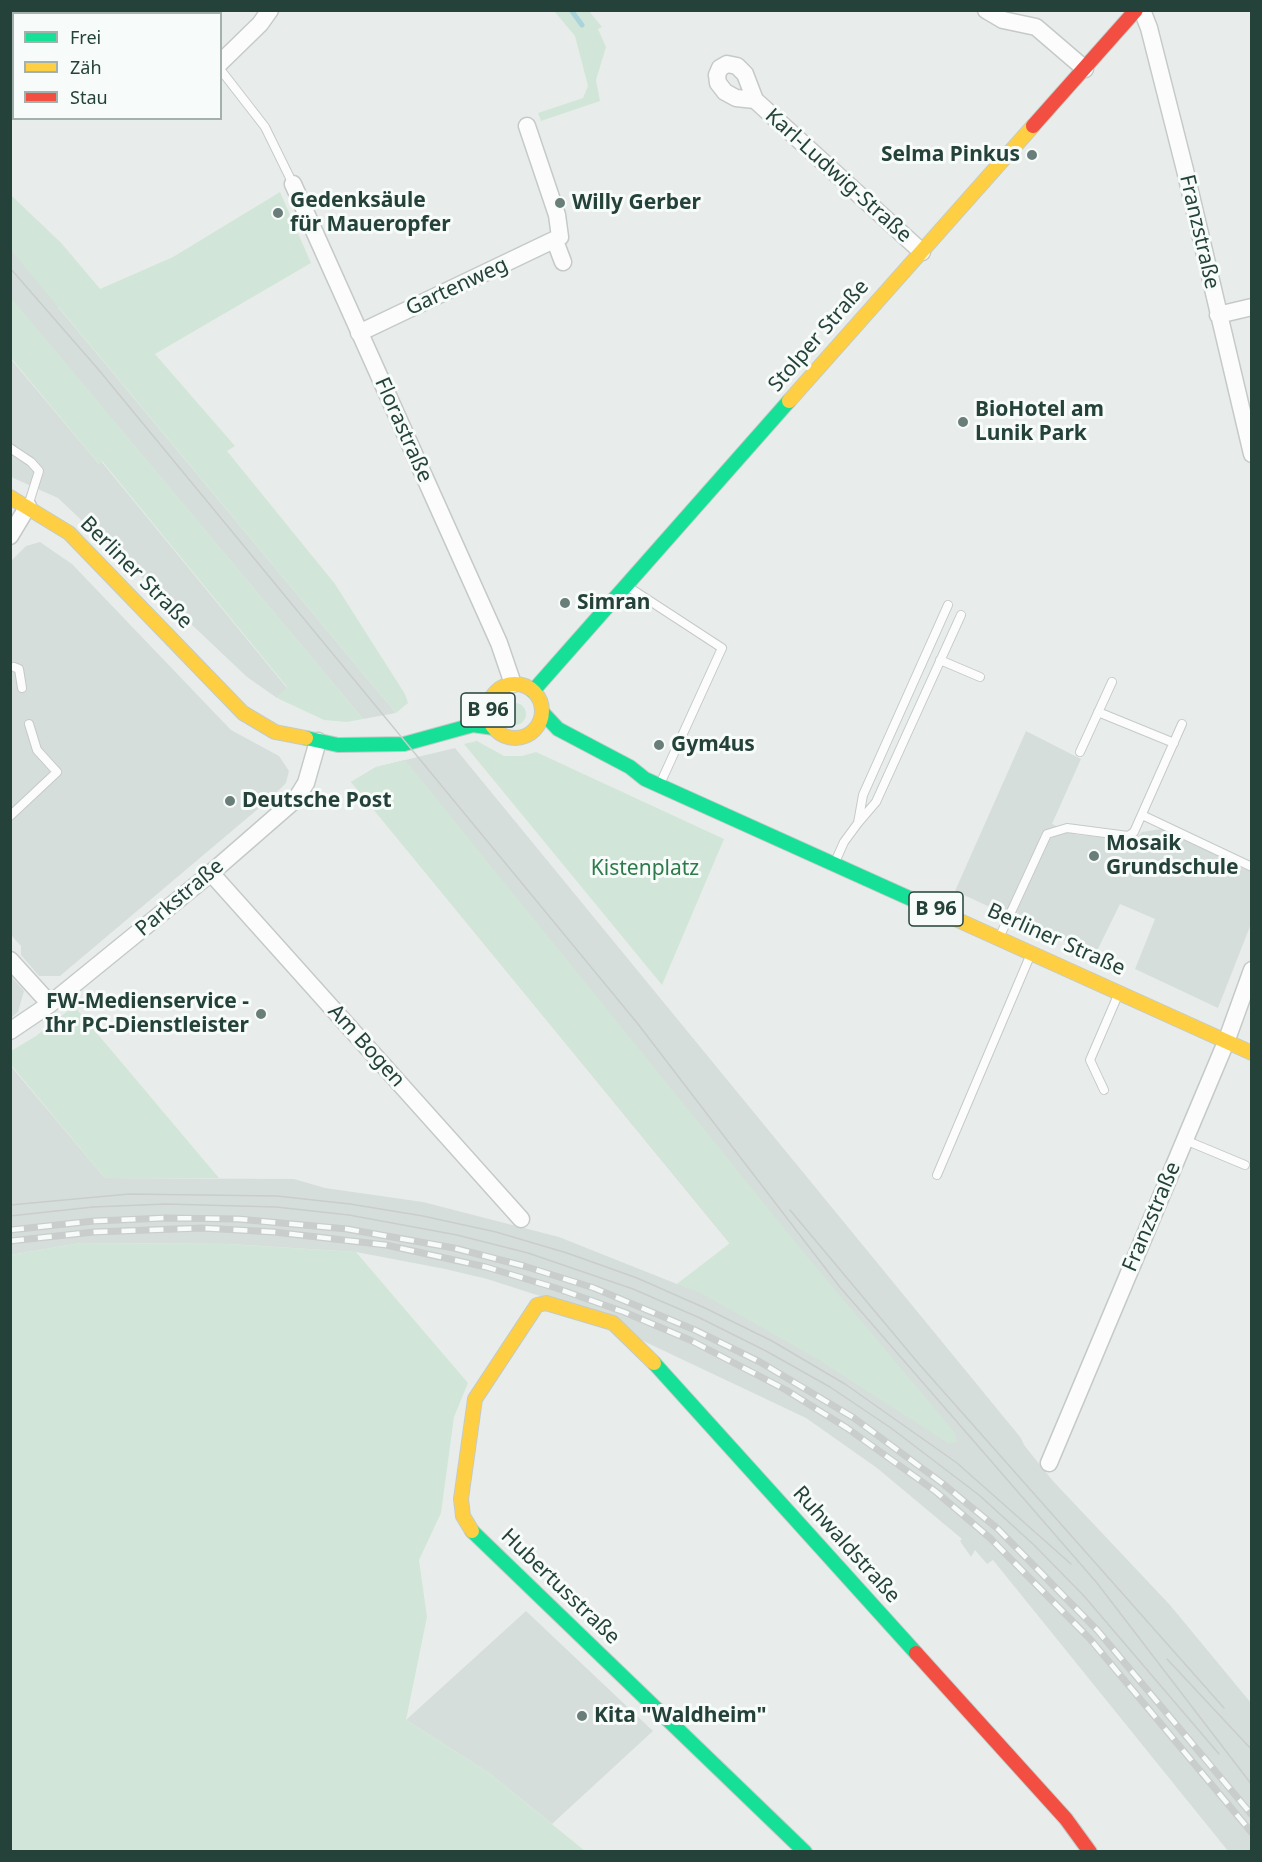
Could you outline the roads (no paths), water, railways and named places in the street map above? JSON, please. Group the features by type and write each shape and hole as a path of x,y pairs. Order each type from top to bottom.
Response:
{"main road":[{"name":"Stolper Straße","path":"533,691 1136,10"},
{"name":"Berliner Straße","path":"10,497 69,533 224,690 243,713 255,722 280,734 357,746 376,743 404,744 472,725 494,728"},
{"name":"B 96","path":"469,708 491,699 500,689 513,684 533,691 542,705 543,713 535,730 524,737"},
{"name":"Berliner Straße","path":"224,690 252,700"},
{"name":"B 96","path":"491,699 488,714 494,728 507,738 524,737 542,740"},
{"name":"Berliner Straße","path":"543,713 558,729 630,767 645,779 659,786 835,862 1251,1053"},
{"name":"Berliner Straße","path":"283,719 315,740"},
{"name":"Berliner Straße","path":"376,743 406,729"},
{"name":"Berliner Straße","path":"571,752 626,777 645,779"},
{"name":"Hubertusstraße","path":"546,1303 534,1307 475,1399 461,1499 463,1516 473,1532 717,1770 806,1851"},
{"name":"Ruhwaldstraße","path":"546,1303 614,1323 627,1334 1066,1819 1090,1851"}],"street":[{"path":"222,61 260,24 270,10"},
{"path":"986,10 1003,20 1034,19 1085,69"},
{"name":"Franzstraße","path":"1142,10 1149,28 1179,148 1251,454"},
{"name":"Karl-Ludwig-Straße","path":"755,100 922,252"},
{"path":"527,126 560,229 560,237 555,242 563,262"},
{"name":"Florastraße","path":"292,181 499,643 513,684"},
{"name":"Gartenweg","path":"359,333 555,242"},
{"path":"1218,315 1251,307"},
{"path":"10,536 28,506"},
{"name":"Parkstraße","path":"10,1031 50,1004 210,873 300,795 315,740"},
{"name":"Am Bogen","path":"210,873 521,1219"},
{"path":"10,960 50,1004"},
{"name":"Franzstraße","path":"1049,1463 1226,1042 1251,970"}],"lane":[{"path":"222,72 265,127 292,181"},
{"path":"10,448 31,462 39,471 28,506"},
{"path":"626,586 722,648 659,786"},
{"path":"858,824 863,795 948,605"},
{"path":"835,862 844,842 876,802 961,615"},
{"path":"940,660 981,677"},
{"path":"14,667 19,669 22,688"},
{"path":"1080,752 1112,682"},
{"path":"1098,712 1174,743"},
{"path":"10,816 57,772 37,750 29,724"},
{"path":"999,938 1047,834 1067,828 1128,836 1134,832 1182,724"},
{"path":"1142,815 1251,867"},
{"path":"937,1175 1031,953"},
{"path":"1104,1090 1090,1060 1119,992"},
{"path":"1185,1140 1245,1165"}],"waterway":[{"path":"571,10 582,25"}],"tram line":[{"path":"10,268 98,369 638,1024 839,1286 1097,1583 1252,1785"},
{"path":"10,1205 129,1194 277,1196 350,1204 423,1216 496,1232 567,1253 637,1278 705,1308 772,1341 845,1384 957,1463 1071,1564"},
{"path":"10,1216 93,1207 166,1204 276,1207 349,1215 457,1235 528,1253 633,1289 700,1318 830,1387 891,1428 979,1495 1034,1545 1084,1596 1219,1754"},
{"path":"790,1210 919,1364 1224,1708"},
{"path":"1167,1659 1252,1750"}],"railway":[{"path":"10,1230 94,1221 166,1218 238,1219 347,1229 454,1248 524,1266 594,1288 695,1330 760,1362 854,1418 942,1483 998,1529 1098,1631 1252,1815"},
{"path":"10,1241 94,1232 202,1228 274,1232 386,1245 486,1267 556,1288 624,1312 690,1340 786,1390 847,1428 935,1491 990,1538 1090,1639 1252,1833"}],"place":[{"name":"Selma Pinkus","path":"1032,155"},
{"name":"Willy Gerber","path":"560,203"},
{"name":"Gedenksäule für Maueropfer","path":"278,213"},
{"name":"BioHotel am Lunik Park","path":"963,422"},
{"name":"Simran","path":"565,603"},
{"name":"Gym4us","path":"659,745"},
{"name":"Deutsche Post","path":"230,801"},
{"name":"Mosaik Grundschule","path":"1094,856"},
{"name":"FW-Medienservice - Ihr PC-Dienstleister","path":"261,1014"},
{"name":"Kita \"Waldheim\"","path":"582,1716"}],"park label":[{"name":"Kistenplatz","path":"645,869"}]}
